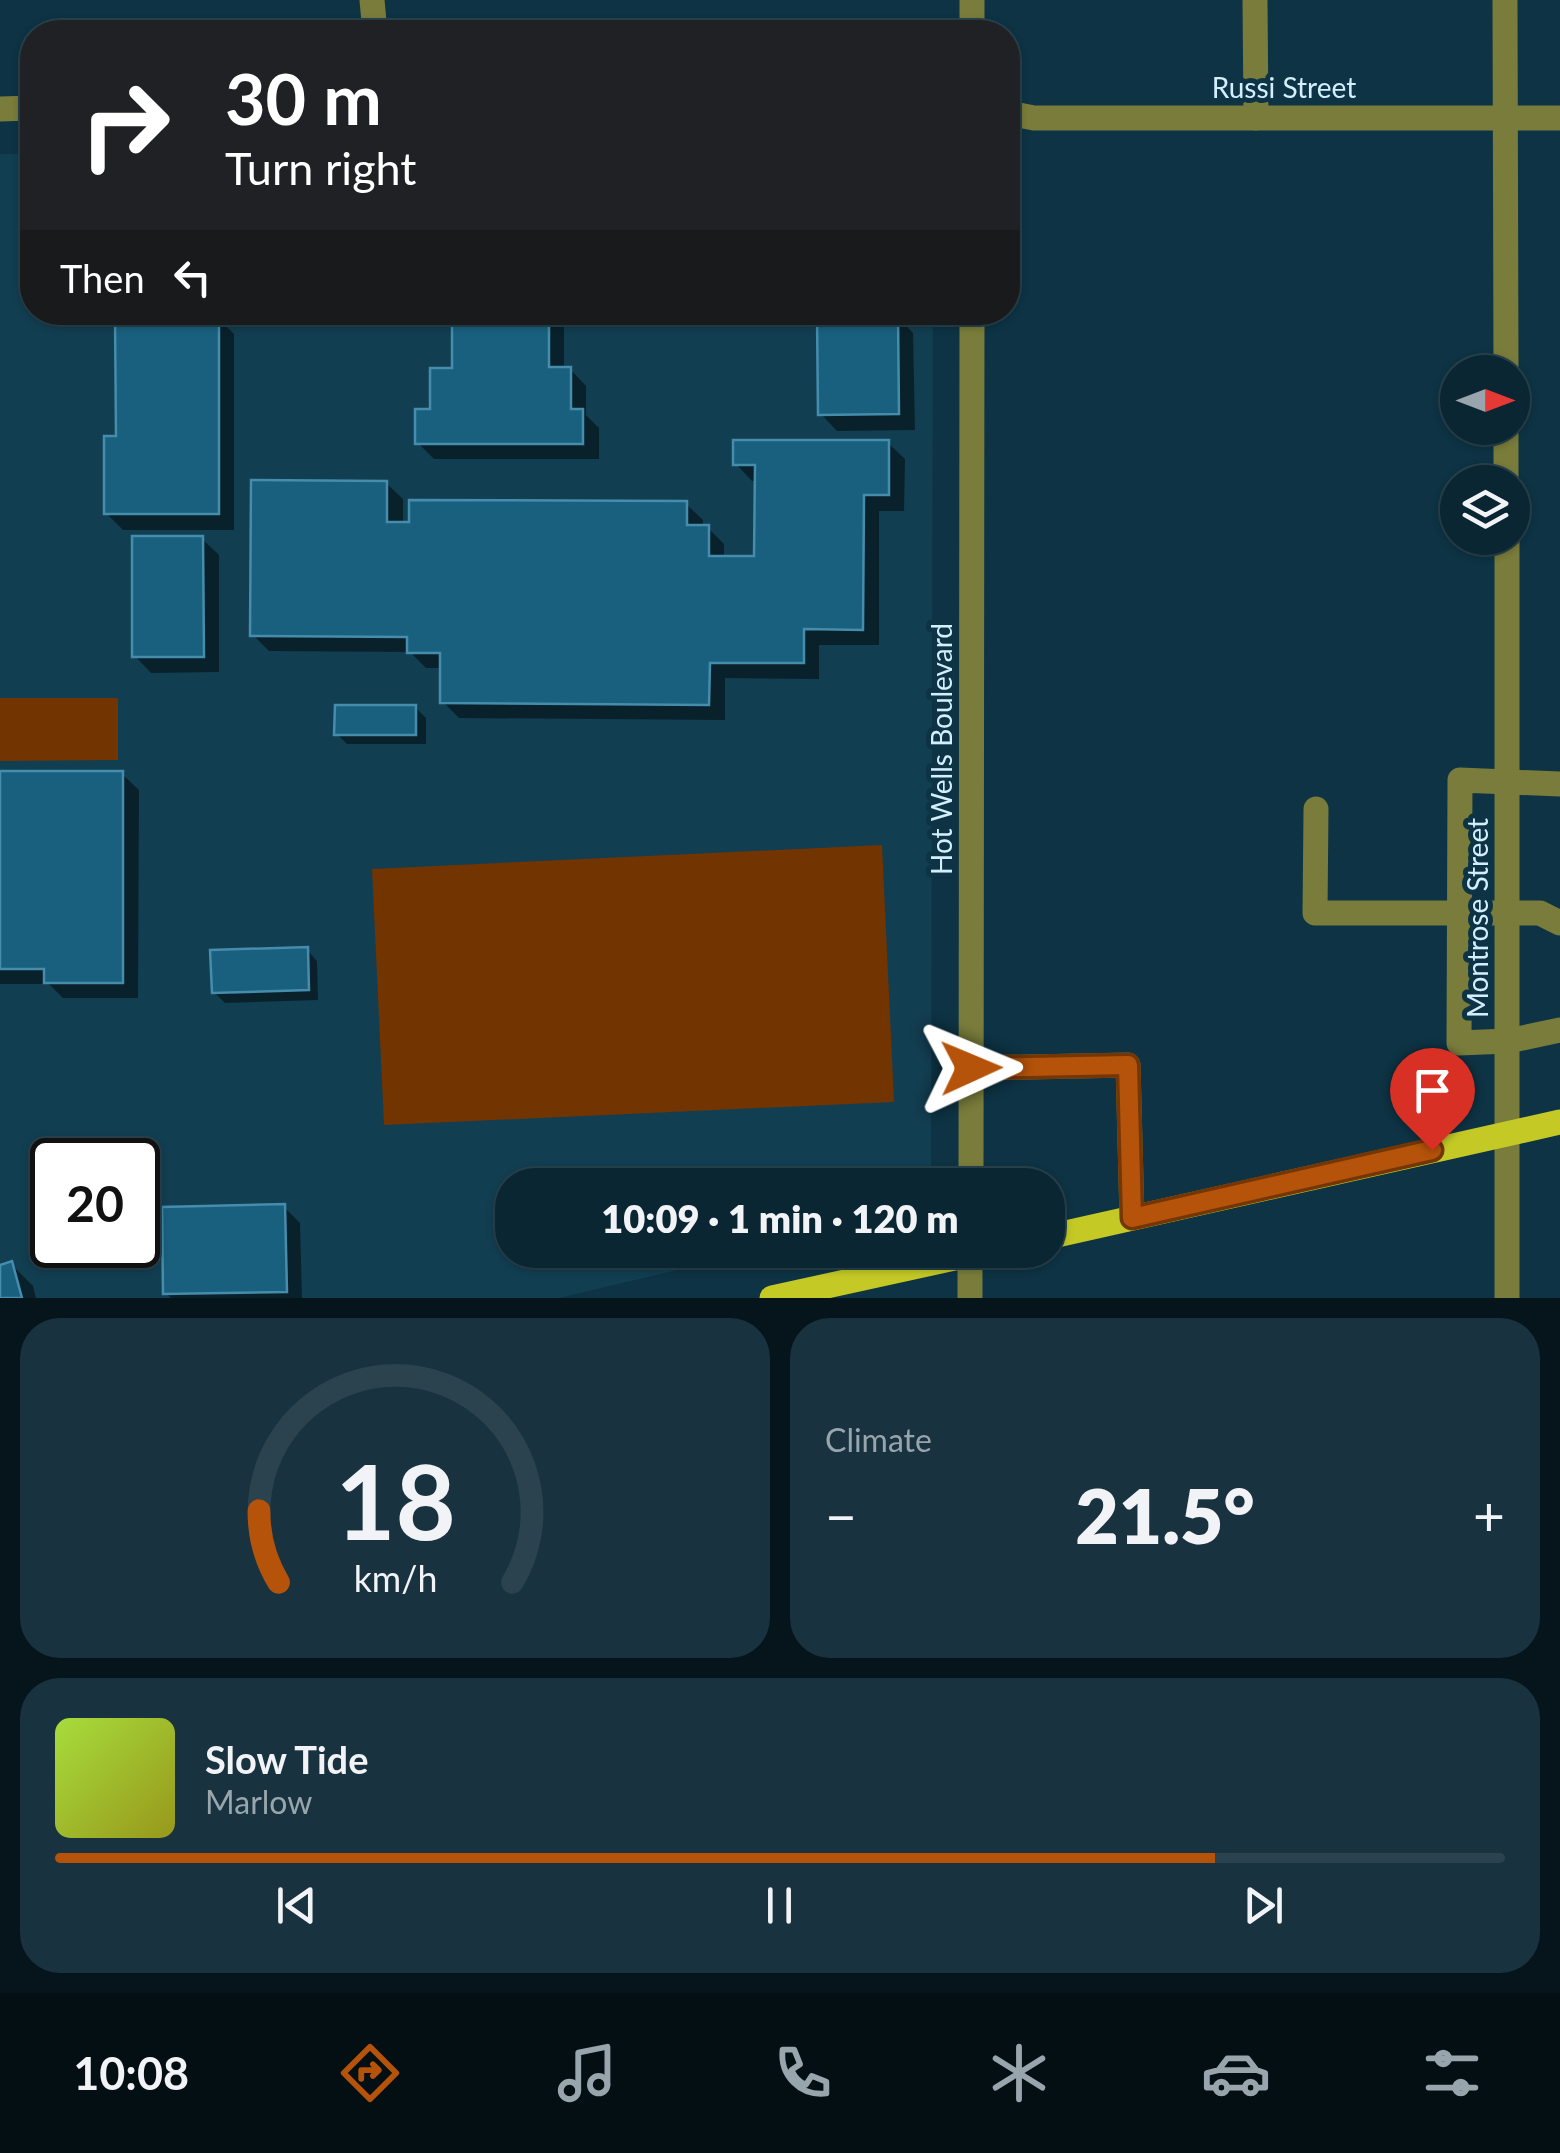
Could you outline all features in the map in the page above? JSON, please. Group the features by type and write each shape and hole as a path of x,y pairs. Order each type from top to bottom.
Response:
{"main road":[{"path":"1065,1233 1560,1122"},
{"path":"772,1298 906,1268"}],"street":[{"path":"1256,0 1256,118"},
{"path":"1505,0 1506,355"},
{"name":"Russi Street","path":"1020,115 1560,118"},
{"name":"Hot Wells Boulevard","path":"970,1168 972,325"},
{"name":"Montrose Street","path":"1506,555 1507,1298"},
{"path":"1560,784 1460,780 1459,1044 1508,1041 1560,1030"},
{"path":"1316,809 1315,913 1540,913 1560,922"},
{"path":"971,1068 1128,1065 1132,1218"},
{"path":"970,1298 975,1268"}],"shaded area":[{"path":"0,154 20,154 20,325 933,325 931,1168 495,1168 495,1268 686,1268 559,1298 0,1298"},
{"path":"0,698 118,698 118,760 0,761"},
{"path":"882,845 894,1102 384,1125 372,869"}],"building":[{"path":"115,325 219,325 219,514 104,514 104,436 116,436"},
{"path":"452,325 549,325 549,367 571,367 571,409 583,409 583,444 415,444 415,409 430,409 430,368 452,368"},
{"path":"817,325 898,325 899,414 818,415"},
{"path":"733,440 889,440 889,495 864,495 863,630 804,629 804,663 710,663 709,705 440,703 440,653 407,653 407,637 250,636 251,480 387,481 387,522 409,522 409,500 687,501 687,525 709,525 709,556 754,556 755,465 733,465"},
{"path":"132,536 203,536 204,657 132,657"},
{"path":"335,705 416,705 416,735 334,735"},
{"path":"0,771 123,771 123,983 44,983 44,969 0,969"},
{"path":"308,947 309,990 212,993 210,950"},
{"path":"285,1204 287,1292 163,1294 162,1207"},
{"path":"12,1261 22,1298 0,1298 0,1265"}],"route":[{"path":"971,1068 1128,1065 1132,1218 1432,1150"}]}
